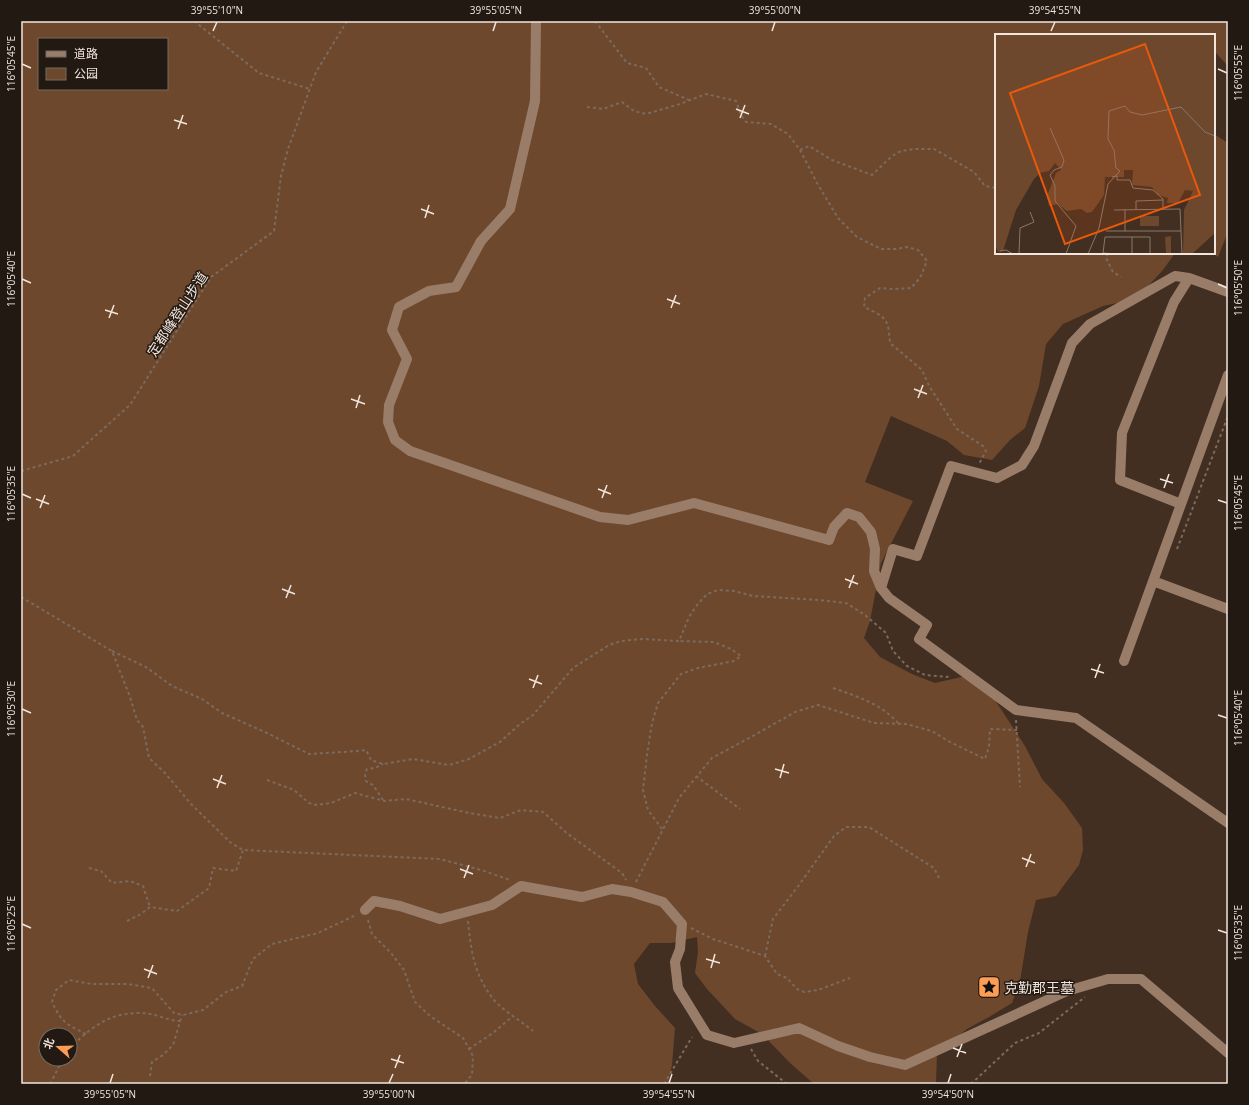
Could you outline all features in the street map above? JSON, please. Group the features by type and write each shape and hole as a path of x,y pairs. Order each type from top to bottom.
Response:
{"street":[{"path":"536,21 535,101 510,209 481,241 456,287 430,291 400,307 392,330 407,359 389,405 388,422 395,440 410,451 600,517 628,520 694,503 829,540 834,527 847,513 859,517 871,532 875,549 874,571 881,588 888,598 927,625 919,639 1016,710 1076,718 1228,823"},
{"path":"881,588 892,549 917,556 951,466 997,478 1022,465 1034,446 1072,343 1090,324 1176,276 1189,278 1228,292"},
{"path":"1181,504 1120,480 1122,434 1174,302 1189,278"},
{"path":"1124,661 1228,375"},
{"path":"1153,581 1228,609"},
{"path":"365,910 374,901 400,906 440,919 492,905 520,886 582,897 612,889 631,892 663,902 682,924 680,949 675,962 678,988 707,1035 734,1043 799,1028 838,1046 870,1057 905,1065 1067,991 1108,979 1141,979 1228,1053"}],"path":[{"path":"194,21 260,73 310,89"},
{"name":"定都峰登山步道","path":"21,471 73,456 130,404 211,277 274,231 281,176 288,148 316,72 347,21"},
{"path":"595,21 627,63 646,68 659,88 690,100"},
{"path":"587,107 603,109 622,102 634,111 646,114 706,94 736,101 741,115 746,122 771,124 788,134 800,150 817,183 838,218 857,238 881,249 907,247 918,250 927,261 920,278 911,288 880,288 865,298 864,307 880,314 888,324 890,343 922,370 929,386 957,429 982,446 986,451 975,472"},
{"path":"800,150 809,146 832,160 872,175 892,156 902,151 914,149 934,149 974,172 985,186 995,188"},
{"path":"1108,254 1106,258 1113,272 1121,277"},
{"path":"1175,556 1228,416"},
{"path":"678,641 688,617 707,594 718,590 734,591 753,596 846,603 865,615 886,633 893,651 907,666 925,675 947,677 960,669"},
{"path":"21,597 112,651 146,667 172,686 202,699 222,713 309,754 366,750 371,760 383,764"},
{"path":"384,801 373,785 366,781 365,774 367,769 375,768 383,764 413,759 449,765 469,759 500,742 532,715 573,668 609,645 621,641 642,639 714,642 741,656 734,661 698,668 681,674 658,703 649,742 643,790 648,810 662,829"},
{"path":"112,651 130,697 137,720 143,727 149,758 165,773 200,813 231,842 243,850 440,859 494,874 520,886"},
{"path":"833,688 869,701 889,713 898,723"},
{"path":"631,892 679,798 712,758 795,712 818,705 874,723 906,724 932,732 985,759 989,746 990,729 1017,730"},
{"path":"1016,710 1020,787"},
{"path":"696,776 740,809"},
{"path":"267,780 294,790 308,802 316,806 331,803 355,794 384,801 406,800 500,818 521,810 543,812 568,834 622,872 631,892"},
{"path":"765,956 773,919 834,836 846,827 868,827 934,868 939,878"},
{"path":"127,922 150,907 177,911 208,888 213,868 236,871 243,850"},
{"path":"89,868 101,871 112,883 130,881 143,886 150,907"},
{"path":"86,1034 64,1023 52,1002 56,990 69,980 91,984 127,984 152,988 174,1013 183,1015 203,1010 226,992 242,986 253,960 272,944 318,933 365,910 372,934 391,953 404,970 414,1002 430,1016 463,1038 473,1056 472,1075 464,1084"},
{"path":"468,912 471,951 478,974 495,1000 533,1032"},
{"path":"682,924 713,939 765,956 777,974 787,978 796,989 804,992 818,990 850,978"},
{"path":"971,1084 1015,1043 1040,1033 1089,994"},
{"path":"78,1040 110,1018 128,1014 151,1014 171,1021 180,1021"},
{"path":"150,1076 152,1062 163,1055 173,1045 183,1015"},
{"path":"469,1049 493,1033 513,1016"},
{"path":"664,1084 692,1037"},
{"path":"745,1040 758,1061 787,1084"},
{"path":"50,1084 59,1067"}],"green space":[{"path":"21,21 1228,21 1228,66 1215,52 1215,34 995,34 995,254 1174,254 1163,270 1136,299 1103,306 1063,324 1046,344 1039,386 1025,428 1010,440 992,460 964,455 947,441 891,416 865,482 913,501 881,563 870,621 864,638 880,657 912,674 935,683 970,675 991,694 1025,746 1042,779 1064,803 1082,828 1083,850 1079,865 1056,896 1036,900 1028,932 1020,981 1012,1003 967,1029 937,1053 936,1084 814,1084 790,1063 762,1034 735,1019 707,989 695,973 698,952 697,937 671,943 650,943 634,964 638,984 675,1028 672,1065 668,1084 21,1084"},
{"path":"1215,135 1228,143 1228,232 1218,257 1214,254"}],"place":[{"name":"克勤郡王墓","path":"989,987"}]}
